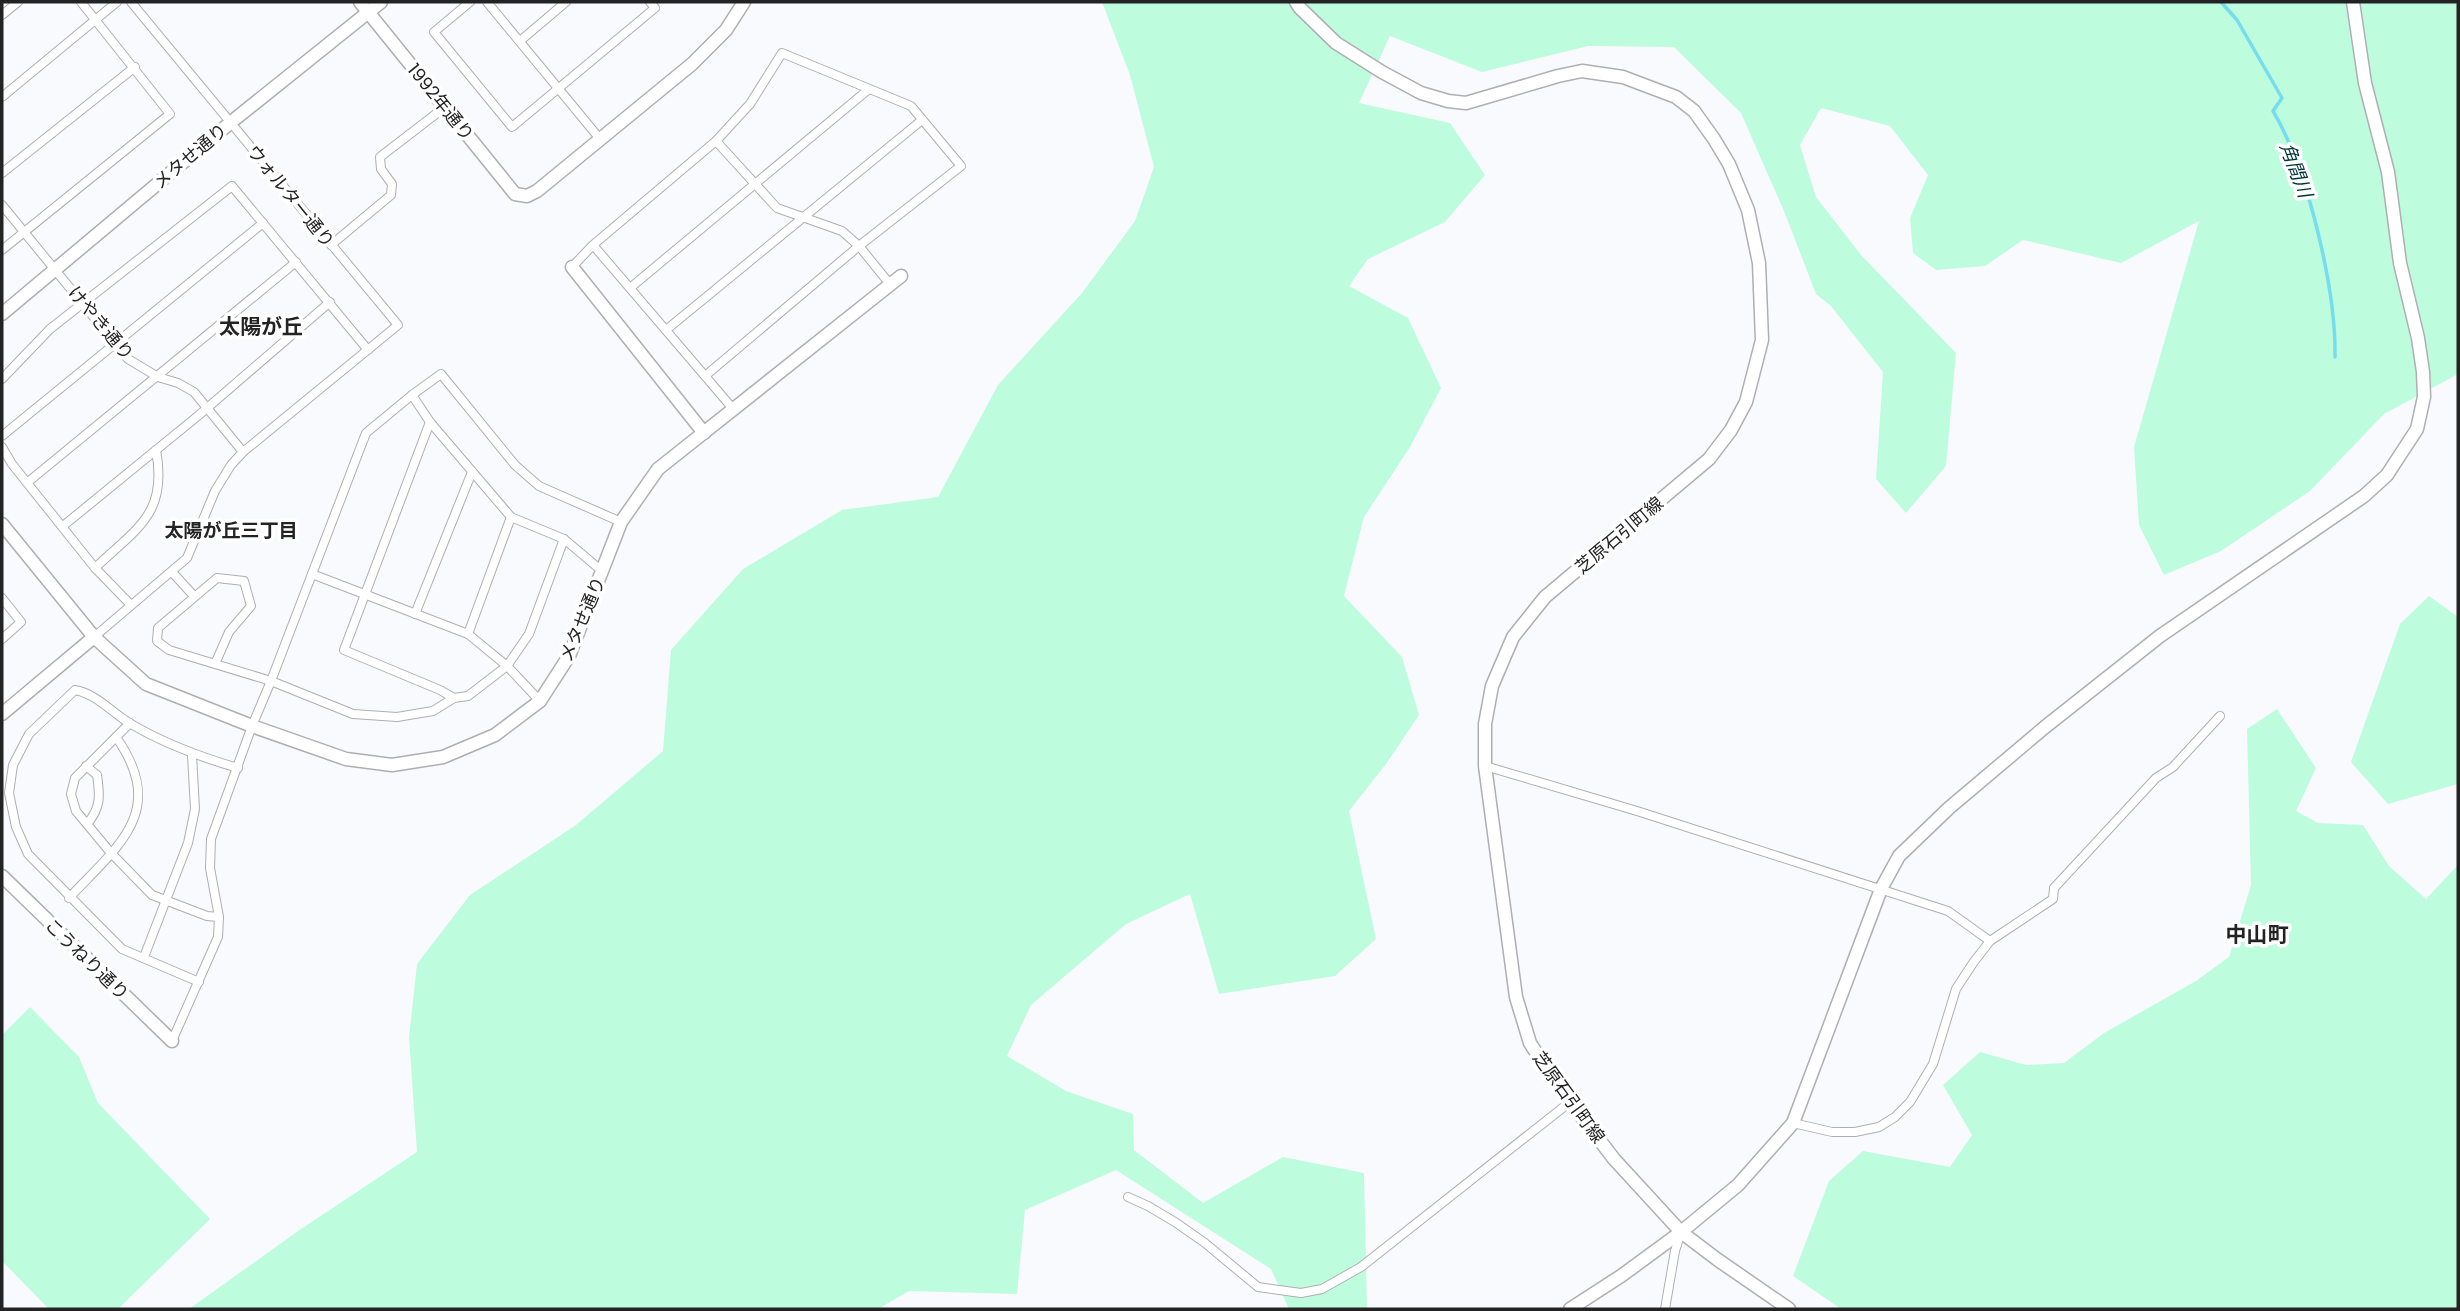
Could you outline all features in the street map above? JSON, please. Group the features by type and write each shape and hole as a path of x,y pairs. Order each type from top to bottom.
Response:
{"street":[{"path":"2,15 18,2"},
{"path":"2,250 170,114 81,2"},
{"path":"2,97 117,2"},
{"name":"ウォルター通り","path":"131,2 398,326 368,350"},
{"name":"メタせ通り","path":"2,314 364,7 381,2"},
{"path":"470,2 435,32 512,127 655,8 650,2"},
{"path":"488,2 600,139 692,64 726,30 744,2"},
{"path":"520,41 566,2"},
{"name":"芝原石引町線","path":"1296,2 1336,43 1421,93 1448,101 1466,103 1582,71 1623,77 1676,97 1695,111 1714,139 1748,210 1759,263 1762,340 1746,402 1731,430 1709,459 1545,597 1513,637 1492,685 1485,724 1485,766 1516,997 1530,1043 1570,1102 1614,1159 1681,1232 1789,1309"},
{"path":"1570,1309 1681,1232 1738,1185 1793,1123 1881,889 1899,856 1949,808 2045,727 2160,636 2364,496 2387,475 2417,429 2424,397 2423,372 2400,263 2388,172 2365,83 2353,2"},
{"name":"1992年通り","path":"364,7 516,194 527,197 537,191 600,139"},
{"path":"704,433 572,267 593,245 716,141 750,104 782,53 911,106 961,166 859,246 705,376"},
{"path":"2,173 135,67"},
{"path":"630,288 869,89"},
{"path":"331,245 391,195 392,184 381,169 380,157 445,107"},
{"path":"666,330 922,120"},
{"path":"716,141 777,208 842,231 859,246 889,283"},
{"path":"2,379 50,329 232,186 368,350 243,452 231,465 215,491 187,558 2,714"},
{"name":"けやき通り","path":"2,205 128,359 156,377 178,383 194,392 243,452"},
{"path":"2,436 263,223"},
{"path":"593,245 734,410"},
{"path":"27,482 296,262"},
{"name":"メタせ通り","path":"2,524 94,637 146,684 252,726 346,759 392,765 443,757 495,736 540,701 569,656 621,522 658,469 901,276"},
{"path":"63,526 207,408 330,302"},
{"path":"172,1041 218,937 219,917 210,868 211,839 366,433 441,374 515,465 539,486 621,522"},
{"path":"412,395 430,422 511,517 564,539 602,571"},
{"path":"430,422 344,650 454,698"},
{"path":"2,447 95,568 131,605"},
{"path":"95,568 143,523 153,508 160,484 156,450"},
{"path":"415,614 472,472"},
{"path":"467,634 511,517"},
{"path":"215,664 229,632 251,606 244,582 217,578 159,628 157,641 169,650 215,664 271,681 353,714 397,717 433,711 454,698 468,696 507,666 529,634 564,539"},
{"path":"172,572 194,596"},
{"path":"312,574 467,634 507,666 540,701"},
{"path":"2,598 21,622 2,639"},
{"path":"199,982 122,949 69,898 29,854 16,827 9,793 13,765 29,734 75,690 87,692 130,723 192,755 238,768"},
{"path":"1793,1123 1832,1132 1855,1132 1879,1127 1895,1117 1910,1101 1933,1064 1956,989 1990,941 2053,899 2054,888 2156,778 2173,767 2220,716"},
{"path":"130,723 75,778 71,794 76,811 111,853 152,895 207,916 219,917"},
{"path":"69,898 131,827 139,806 138,781 131,758 116,737"},
{"path":"144,957 188,843 195,809 192,755"},
{"path":"86,766 97,775 101,796 97,812 88,823"},
{"path":"1485,766 1637,811 1948,911 1990,941"},
{"name":"こうねり通り","path":"2,876 172,1041"},
{"path":"1128,1197 1175,1222 1258,1287 1301,1293 1322,1289 1361,1267 1570,1102"},
{"path":"1665,1309 1681,1232"}],"green space":[{"path":"1102,2 2458,2 2458,374 2384,414 2310,491 2221,551 2164,575 2139,525 2134,447 2199,221 2121,263 2023,240 1985,266 1936,270 1913,253 1910,218 1928,175 1890,126 1821,108 1800,145 1816,197 1861,255 1956,353 1946,466 1906,513 1876,479 1883,372 1831,306 1816,294 1784,211 1741,113 1674,47 1588,46 1482,72 1390,36 1359,103 1450,123 1485,175 1445,222 1368,259 1349,286 1408,318 1441,388 1410,447 1364,517 1344,596 1402,657 1419,715 1386,764 1349,811 1376,939 1335,976 1219,994 1190,894 1126,924 1031,1005 1007,1056 1066,1091 1133,1114 1134,1150 1203,1203 1283,1157 1364,1173 1367,1309 1289,1309 1271,1269 1116,1170 1025,1210 1017,1294 909,1291 878,1309 189,1309 301,1229 417,1152 409,1037 417,964 470,895 576,825 663,751 671,650 743,569 842,510 938,497 998,385 1082,293 1135,221 1154,167 1130,75"},
{"path":"2429,596 2458,617 2458,784 2388,804 2351,762 2400,624"},
{"path":"2277,709 2316,768 2296,811 2318,823 2363,825 2389,866 2426,899 2458,865 2458,1309 1841,1309 1793,1276 1829,1181 1863,1151 1950,1167 1972,1135 1943,1085 1980,1052 2026,1065 2064,1063 2104,1033 2196,981 2229,957 2251,885 2247,729"},
{"path":"30,1007 79,1057 98,1103 210,1219 118,1309 49,1309 2,1261 2,1035"}],"waterway":[{"name":"角間川","path":"2221,2 2237,20 2282,98 2273,111 2298,165 2318,231 2331,298 2335,357"}],"district":[{"name":"太陽が丘","path":"261,326"},
{"name":"太陽が丘三丁目","path":"231,530"},
{"name":"中山町","path":"2257,934"}]}
